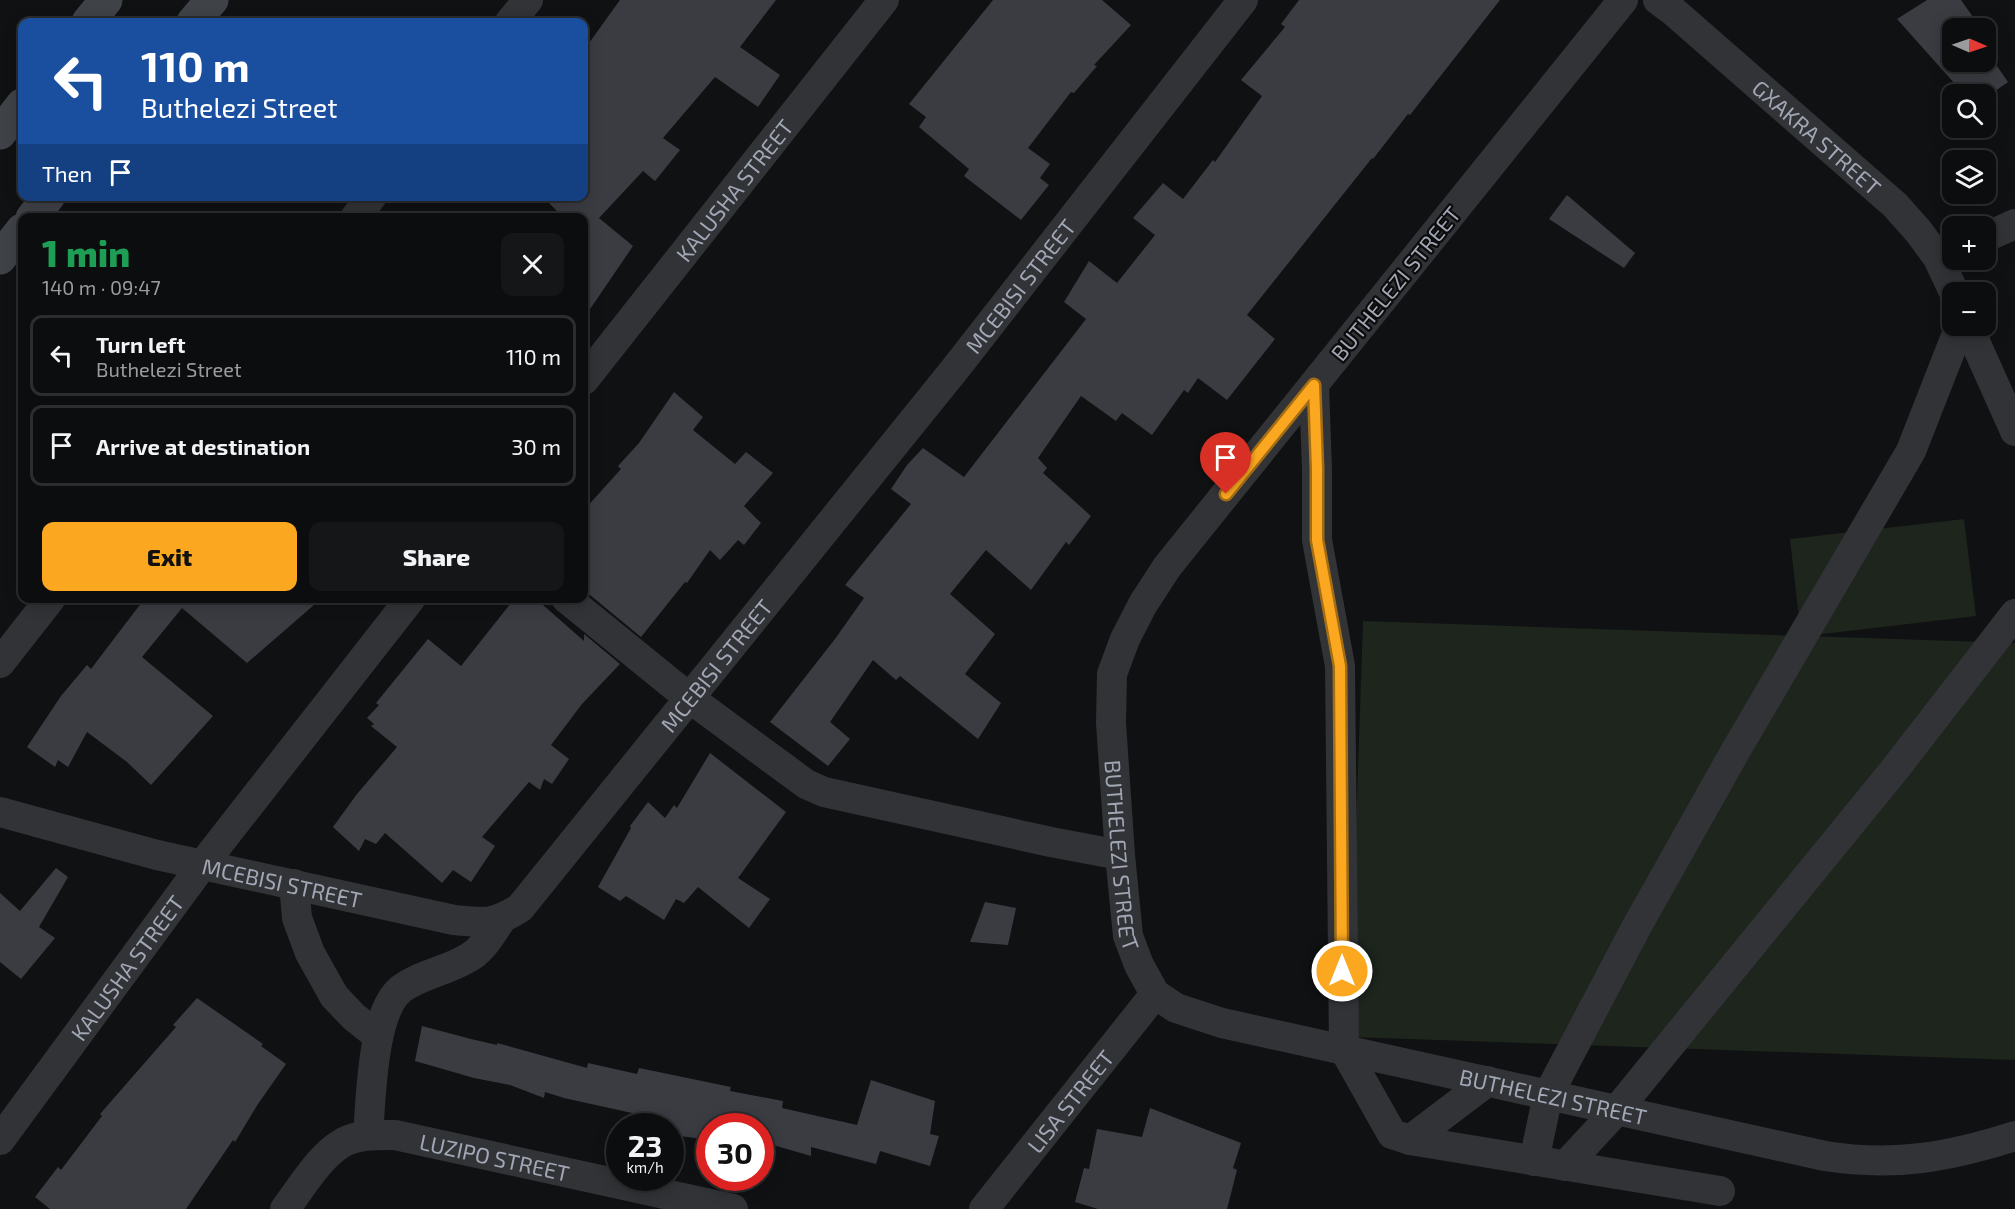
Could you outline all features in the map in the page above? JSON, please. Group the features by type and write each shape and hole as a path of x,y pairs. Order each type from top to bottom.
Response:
{"main road":[{"path":"91,18 106,0"},
{"path":"197,18 212,0"},
{"path":"0,133 18,110"},
{"path":"36,213 45,201"},
{"path":"0,258 18,235"}],"street":[{"path":"513,18 528,0"},
{"name":"KALUSHA STREET","path":"588,375 884,0"},
{"name":"MCEBISI STREET","path":"0,812 157,855 454,920 479,923 501,920 520,908 955,369 1243,0"},
{"name":"BUTHELEZI STREET","path":"1623,0 1167,567 1143,604 1125,639 1113,674 1112,684 1111,723 1128,936 1139,965 1155,994 1176,1008 1222,1023 1857,1161 1912,1161 1948,1155 2015,1137"},
{"name":"GXAKRA STREET","path":"1658,0 1894,206 1942,252"},
{"path":"359,213 368,201"},
{"path":"1996,233 2015,224"},
{"path":"1534,1161 1548,1095 1637,926 1730,761 1911,451 1956,336"},
{"path":"1972,336 2015,431"},
{"path":"1314,385 1317,540 1340,666 1344,1049 1392,1134 1410,1140 1720,1191"},
{"path":"0,663 47,603"},
{"name":"KALUSHA STREET","path":"0,1140 203,864 407,603"},
{"path":"572,603 688,698 806,784 824,792 1039,840 1120,855"},
{"path":"1565,1166 1617,1110 1895,769 2015,614"},
{"path":"294,884 297,918 310,953 334,996 354,1017 378,1036"},
{"path":"368,1135 378,1036 384,1014 392,998 402,988 468,958 480,949 501,920"},
{"name":"LISA STREET","path":"984,1209 1155,994"},
{"path":"1410,1140 1488,1081"},
{"name":"LUZIPO STREET","path":"285,1209 322,1160 344,1142 368,1135 395,1135 636,1198 733,1209"}],"shaded area":[{"path":"1964,519 1976,616 1806,636 2015,643 2015,1060 1349,1037 1363,621 1801,636 1790,539"}],"building":[{"path":"620,0 776,0 740,47 780,75 758,107 715,77 663,138 680,150 655,181 643,171 599,218 633,246 588,312 588,213 559,213 547,201 588,201 588,44"},
{"path":"993,0 1102,0 1131,25 1094,65 1097,66 1074,93 1071,92 1028,148 1050,164 1040,178 1049,185 1021,220 964,176 969,169 919,127 926,117 909,104"},
{"path":"1299,0 1500,0 1410,115 1408,114 1372,158 1247,315 1275,339 1227,400 1198,378 1188,393 1184,390 1152,435 1122,413 1116,421 1081,396 1038,458 1047,468 1043,473 1091,516 1069,545 1066,542 1031,590 986,550 950,594 995,634 965,674 1001,703 978,739 900,676 896,680 873,660 830,722 850,739 828,766 770,722 864,598 845,585 911,504 891,489 907,465 923,448 964,477 1086,319 1064,302 1089,261 1117,283 1155,235 1133,218 1163,183 1183,199 1213,160 1215,162 1262,96 1241,80 1285,27 1281,24"},
{"path":"1927,0 1961,0 1974,18 1942,18 1942,69 1897,19"},
{"path":"1996,65 2008,82 1996,90 1996,84 1955,84 1944,72 1996,72"},
{"path":"1567,195 1635,253 1624,268 1549,219"},
{"path":"674,392 703,417 693,430 735,464 746,452 773,473 744,506 761,523 744,545 738,540 720,560 710,550 687,583 685,582 641,637 588,593 588,506 621,469 618,466 639,443"},
{"path":"141,603 316,603 247,663 182,608 142,657 213,716 151,785 127,762 87,732 68,767 58,760 55,767 27,747 61,696 87,665 91,669"},
{"path":"511,603 541,603 584,641 584,634 620,664 582,704 551,745 569,759 552,784 544,779 540,790 529,782 482,837 495,846 471,882 453,870 442,883 385,833 376,844 365,839 359,851 333,827 357,794 397,747 371,726 374,724 367,718 379,705 376,703 428,639 461,666"},
{"path":"710,753 786,812 738,878 770,899 749,928 698,887 684,903 676,899 664,920 626,896 620,901 598,887 631,828 630,826 648,802 665,818 674,805 677,808"},
{"path":"56,868 68,877 39,927 55,938 21,979 0,962 0,893 20,911"},
{"path":"985,902 1016,908 1008,945 970,942"},
{"path":"197,998 263,1044 261,1046 286,1064 235,1142 233,1140 186,1209 50,1209 35,1197 58,1167 61,1170 102,1116 100,1114 176,1027 173,1025"},
{"path":"422,1026 497,1045 497,1043 587,1068 588,1063 637,1074 639,1068 731,1087 730,1091 783,1101 782,1108 857,1125 871,1080 935,1101 930,1134 939,1136 930,1166 880,1151 876,1164 811,1147 811,1156 774,1145 774,1113 696,1113 696,1138 684,1137 684,1113 632,1113 545,1092 544,1098 510,1085 474,1078 415,1061"},
{"path":"1150,1108 1241,1143 1233,1168 1237,1170 1227,1209 1098,1209 1075,1202 1084,1168 1089,1169 1097,1129 1142,1137"}],"route":[{"path":"1226,494 1314,385 1317,540 1340,666 1342,971"}]}
